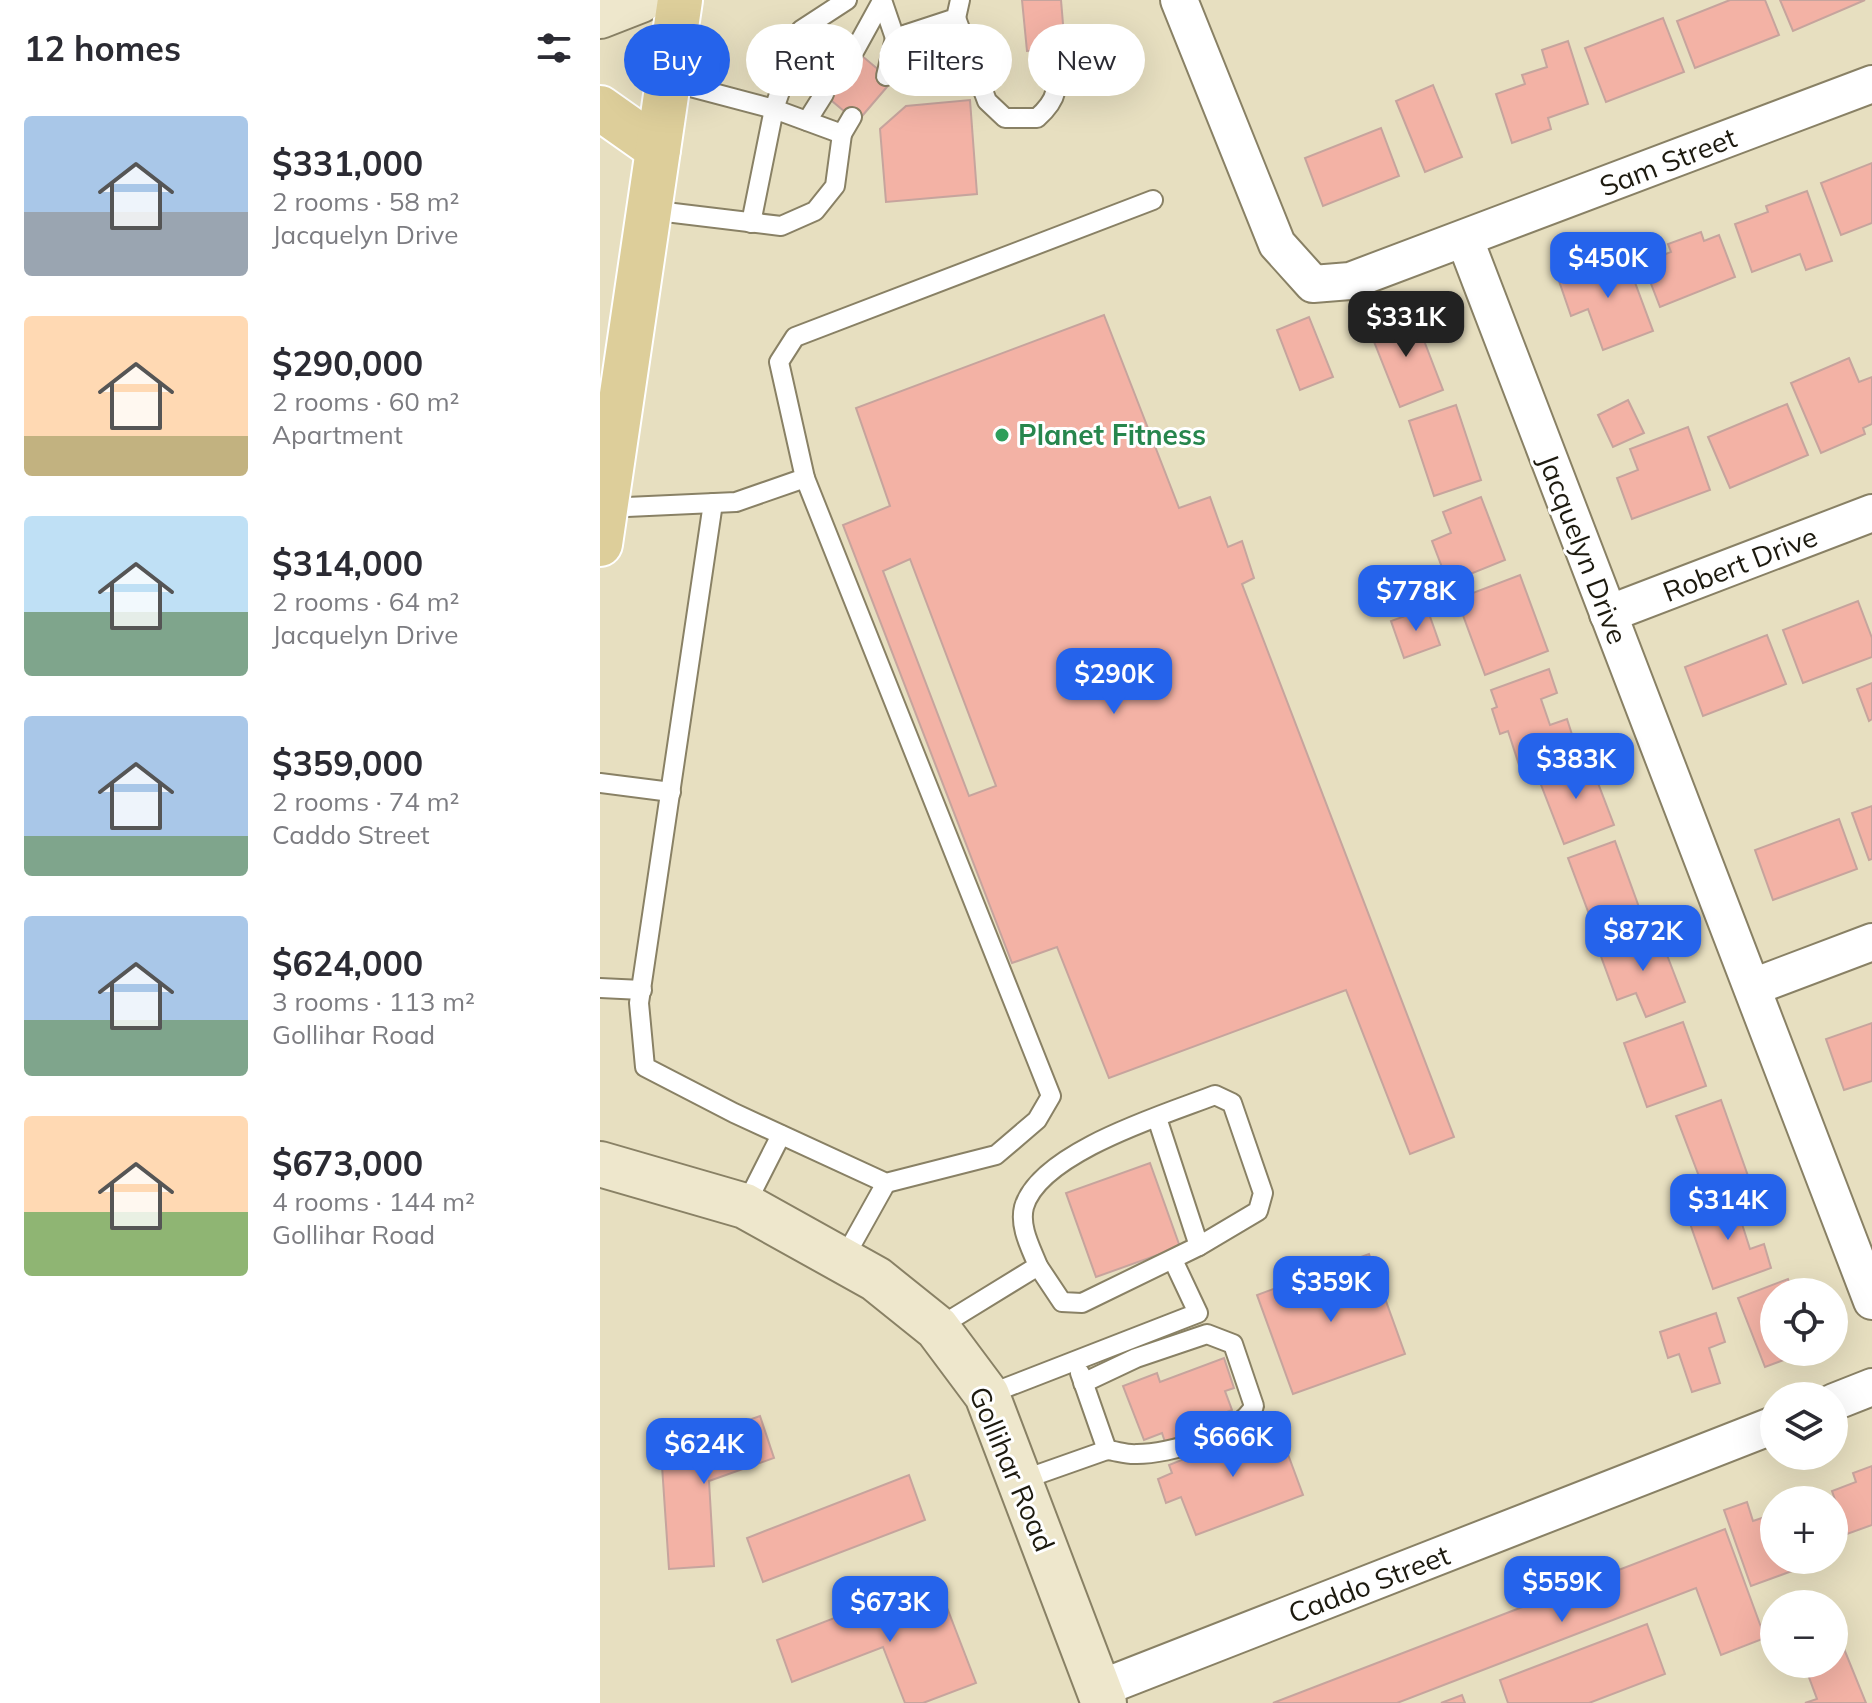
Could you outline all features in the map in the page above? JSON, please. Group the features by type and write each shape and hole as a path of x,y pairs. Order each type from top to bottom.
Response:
{"main road":[{"path":"676,24 680,0"},
{"path":"603,526 606,460 666,96"},
{"path":"600,108 658,149"}],"street":[{"path":"600,16 641,0"},
{"path":"1179,0 1277,244 1313,284 1350,281 1465,240"},
{"name":"Sam Street","path":"1465,240 1872,84"},
{"name":"Jacquelyn Drive","path":"1465,240 1872,1301"},
{"name":"Robert Drive","path":"1608,614 1872,513"},
{"path":"1753,987 1872,942"},
{"name":"Gollihar Road","path":"600,1164 745,1206 876,1279 937,1328 987,1395 1022,1480 1101,1696"},
{"path":"1848,1396 1872,1387"},
{"name":"Caddo Street","path":"1101,1696 1760,1431"}],"lane":[{"path":"751,223 774,109 801,30 847,0"},
{"path":"882,1 890,24"},
{"path":"863,35 882,1"},
{"path":"925,24 958,9 987,101 1005,118 1037,118 1056,96"},
{"path":"725,96 774,109 842,134"},
{"path":"807,121 823,96"},
{"path":"649,210 781,226 815,211 835,186 842,134 852,117"},
{"path":"713,503 639,1003 645,1067 886,1183 996,1155 1037,1120 1051,1096 805,478 779,362 795,337 1153,200"},
{"path":"603,526 713,503 736,502 805,478"},
{"path":"600,783 671,792"},
{"path":"600,988 642,990"},
{"path":"1215,1095 1232,1103 1263,1193 1258,1211 1173,1260 1082,1303 1062,1302 1038,1266 1023,1226 1024,1206 1045,1177 1081,1149 1157,1118 1215,1095"},
{"path":"1157,1118 1199,1246"},
{"path":"745,1206 781,1135"},
{"path":"843,1260 886,1183"},
{"path":"1173,1260 1207,1334"},
{"path":"937,1328 1038,1266"},
{"path":"987,1395 1198,1313"},
{"path":"1022,1480 1107,1450 1135,1455 1170,1451 1219,1434 1250,1414 1254,1406 1233,1344 1207,1334 1136,1358 1083,1383"},
{"path":"1076,1362 1107,1450"}],"building":[{"path":"1022,0 1061,0 1063,24 1028,24 1027,51"},
{"path":"1730,0 1765,0 1779,35 1695,68 1677,21"},
{"path":"1780,0 1865,0 1793,31"},
{"path":"1663,18 1684,72 1606,102 1585,48"},
{"path":"1568,41 1588,104 1548,118 1551,129 1512,143 1496,94 1525,84 1522,75 1547,67 1542,50"},
{"path":"863,57 879,70 879,96 857,122 826,96 863,96"},
{"path":"1433,85 1462,157 1425,172 1396,101"},
{"path":"970,100 977,194 886,202 880,129 906,106"},
{"path":"1381,128 1399,176 1323,206 1305,158"},
{"path":"1872,163 1872,223 1841,235 1821,183"},
{"path":"1807,191 1832,261 1806,270 1800,254 1752,272 1735,224 1768,212 1766,206"},
{"path":"1701,232 1704,241 1719,235 1735,277 1660,307 1643,263 1671,252 1668,244"},
{"path":"1624,253 1653,331 1603,350 1588,309 1571,316 1558,278"},
{"path":"1413,312 1443,390 1400,407 1369,329"},
{"path":"1104,315 1179,508 1210,497 1228,547 1242,541 1254,578 1242,584 1454,1137 1410,1154 1346,990 1109,1078 1057,947 1012,963 843,525 890,506 856,408","holes":["910,559 996,786 969,796 883,571"]},
{"path":"1309,317 1333,377 1300,390 1277,330"},
{"path":"1849,358 1859,382 1872,377 1872,424 1863,428 1865,434 1821,453 1791,383"},
{"path":"1628,400 1644,433 1613,447 1598,415"},
{"path":"1787,404 1808,455 1730,488 1708,437"},
{"path":"1456,405 1481,480 1434,496 1409,421"},
{"path":"1688,427 1710,490 1632,519 1617,478 1638,470 1630,449"},
{"path":"1481,497 1505,560 1448,583 1432,541 1451,533 1443,512"},
{"path":"1520,575 1548,651 1485,675 1457,599"},
{"path":"1858,601 1872,638 1872,657 1803,683 1783,630"},
{"path":"1427,608 1440,645 1404,658 1391,621"},
{"path":"1767,635 1786,684 1703,716 1685,667"},
{"path":"1549,669 1557,693 1541,699 1550,725 1567,719 1575,744 1519,765 1508,731 1500,734 1492,709 1497,707 1491,690"},
{"path":"1872,683 1872,719 1869,721 1857,689"},
{"path":"1588,757 1614,825 1564,844 1538,777"},
{"path":"1872,806 1872,859 1869,860 1852,813"},
{"path":"1839,819 1857,869 1773,900 1755,850"},
{"path":"1615,841 1644,921 1598,938 1568,858"},
{"path":"1657,929 1685,1002 1646,1017 1636,993 1617,1000 1599,951"},
{"path":"1683,1022 1706,1086 1647,1107 1624,1043"},
{"path":"1872,1023 1872,1081 1844,1090 1826,1039"},
{"path":"1721,1100 1748,1176 1705,1192 1676,1116"},
{"path":"1150,1163 1180,1247 1096,1277 1066,1193"},
{"path":"1748,1194 1757,1219 1742,1224 1750,1249 1764,1244 1771,1268 1713,1289 1687,1215"},
{"path":"1369,1254 1405,1354 1293,1394 1257,1295"},
{"path":"1760,1290 1760,1354 1738,1298"},
{"path":"1716,1313 1725,1342 1709,1348 1720,1383 1692,1392 1679,1354 1668,1358 1660,1332"},
{"path":"1224,1358 1234,1388 1225,1391 1232,1410 1179,1431 1180,1436 1165,1442 1162,1433 1144,1440 1123,1386 1157,1373 1160,1382"},
{"path":"760,1416 774,1458 709,1481 714,1566 669,1569 661,1451"},
{"path":"1276,1422 1303,1495 1196,1535 1181,1497 1166,1503 1158,1479 1172,1473 1169,1465"},
{"path":"1872,1466 1872,1525 1848,1534 1848,1486 1845,1486 1856,1482 1853,1473"},
{"path":"909,1475 925,1520 763,1582 747,1538"},
{"path":"1747,1502 1753,1521 1760,1519 1760,1574 1784,1574 1751,1586 1724,1510"},
{"path":"1725,1529 1760,1624 1760,1640 1721,1655 1696,1588 1397,1703 1273,1703"},
{"path":"936,1579 976,1683 923,1703 905,1703 883,1647 792,1682 777,1640"},
{"path":"1647,1624 1665,1674 1589,1703 1508,1703 1500,1680"},
{"path":"1848,1659 1866,1703 1805,1703 1817,1699 1809,1678 1848,1678"},
{"path":"1462,1695 1465,1703 1441,1703"}],"place":[{"name":"Planet Fitness","path":"1002,435"}]}
